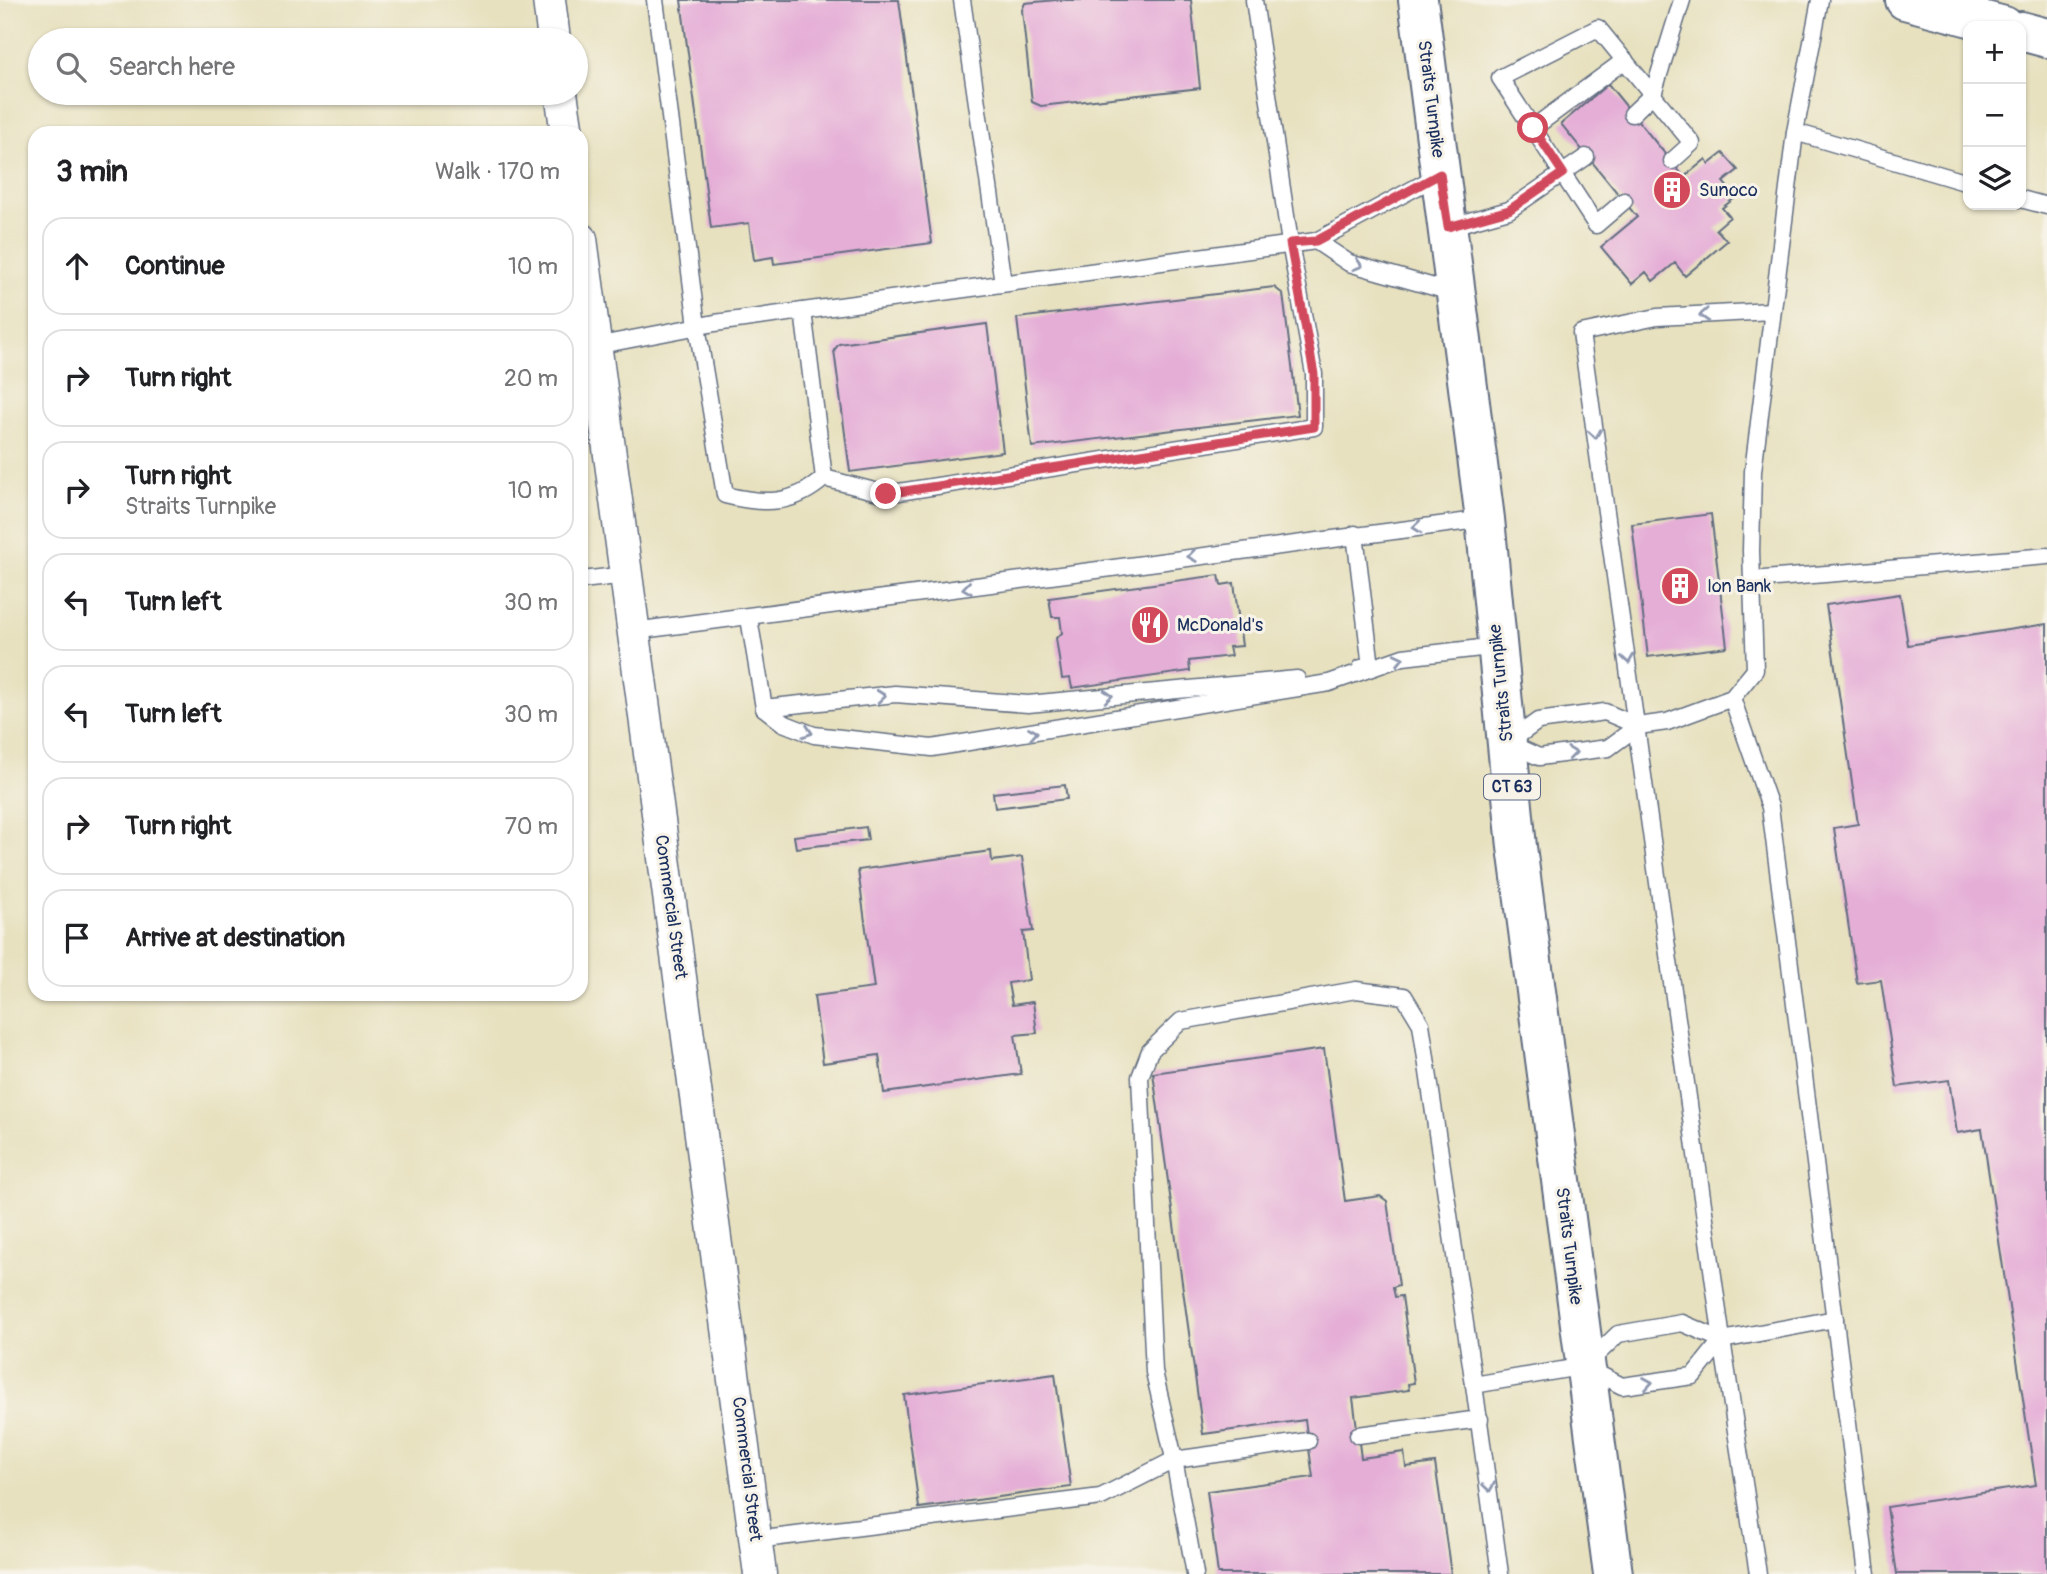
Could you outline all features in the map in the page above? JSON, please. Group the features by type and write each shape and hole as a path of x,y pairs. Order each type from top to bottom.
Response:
{"main road":[{"name":"Straits Turnpike","path":"1418,0 1485,519 1517,847 1613,1574"},
{"path":"1905,0 1985,21"},
{"path":"2026,32 2047,38"}],"street":[{"path":"549,0 552,28"},
{"path":"563,105 566,126"},
{"name":"Commercial Street","path":"588,292 760,1574"}],"lane":[{"path":"655,0 697,326 725,495 755,503 805,495 824,478"},
{"path":"962,0 1003,283"},
{"path":"824,478 886,494 1314,427 1314,374 1290,243 1254,0"},
{"path":"1632,114 1653,94 1682,0"},
{"path":"1507,743 1539,757 1608,748 1638,726 1667,722 1732,698 1755,670 1753,471 1794,132 1821,0"},
{"path":"1624,201 1596,225 1500,78 1598,28 1692,143 1671,161"},
{"path":"1533,128 1625,60"},
{"path":"1794,132 1963,182"},
{"path":"1448,227 1509,210 1586,157"},
{"path":"595,346 697,326 1316,241 1440,174"},
{"path":"2026,200 2047,206"},
{"path":"1316,241 1349,263 1456,293"},
{"path":"803,311 824,478"},
{"path":"1758,1574 1722,1340 1581,333 1657,317 1772,311"},
{"path":"634,631 1485,519"},
{"path":"1355,534 1371,667"},
{"path":"1752,580 2047,555"},
{"path":"588,579 626,575"},
{"path":"748,618 764,708 783,723 814,735 932,748 1329,683 1403,657 1498,646"},
{"path":"764,708 895,694 1028,704 1301,678 1371,667"},
{"path":"1732,698 1770,807 1867,1574"},
{"path":"1507,743 1538,721 1605,712 1638,726"},
{"path":"1195,1574 1154,1372 1140,1077 1150,1051 1181,1021 1356,990 1404,996 1421,1024 1480,1419 1500,1574"},
{"path":"1474,1385 1585,1366 1618,1334 1682,1323 1722,1340 1835,1319"},
{"path":"1585,1366 1622,1386 1693,1376 1722,1340"},
{"path":"1358,1434 1480,1419"},
{"path":"756,1540 1101,1497 1174,1460 1308,1441"}],"building":[{"path":"681,0 899,0 932,243 774,264 773,257 754,260 749,223 711,228"},
{"path":"1056,0 1191,0 1200,88 1041,106 1032,102 1022,10 1025,3"},
{"name":"Sunoco","path":"1608,84 1684,177 1706,159 1709,164 1723,153 1738,170 1723,182 1736,197 1722,208 1730,217 1716,229 1727,241 1685,276 1675,263 1653,281 1646,272 1632,284 1601,247 1637,217 1561,124"},
{"path":"1274,287 1283,294 1298,415 1032,447 1017,318"},
{"path":"987,324 1003,452 850,472 834,350 839,344"},
{"name":"Ion Bank","path":"1711,514 1727,647 1648,657 1632,524"},
{"name":"McDonald's","path":"1219,575 1221,585 1234,583 1242,646 1229,647 1231,656 1189,661 1190,671 1072,688 1070,678 1062,679 1056,638 1062,633 1060,617 1052,617 1049,598"},
{"path":"1900,594 1908,645 2047,624 2047,1574 1897,1574 1887,1507 2036,1485 1982,1129 1957,1133 1949,1080 1897,1087 1881,980 1857,983 1834,828 1858,824 1826,605"},
{"path":"1065,785 1067,799 995,808 993,793"},
{"path":"866,827 868,840 796,848 794,836"},
{"path":"991,851 992,861 1022,857 1033,931 1023,932 1029,980 1008,983 1012,1005 1033,1002 1037,1033 1015,1035 1021,1074 884,1093 879,1055 823,1063 814,996 874,988 858,870"},
{"path":"1324,1049 1345,1201 1380,1196 1387,1201 1399,1285 1393,1287 1395,1297 1402,1296 1414,1383 1408,1384 1409,1390 1353,1398 1361,1458 1404,1452 1406,1467 1435,1463 1451,1574 1218,1574 1207,1491 1313,1477 1305,1420 1203,1434 1153,1073"},
{"path":"1055,1374 1071,1487 919,1508 904,1395"}],"place":[{"name":"Sunoco","path":"1672,190"},
{"name":"Ion Bank","path":"1680,586"},
{"name":"McDonald's","path":"1150,625"}],"route":[{"path":"886,494 1314,427 1314,374 1290,243 1316,241 1440,174 1448,227 1509,210 1563,173 1533,128"}]}
